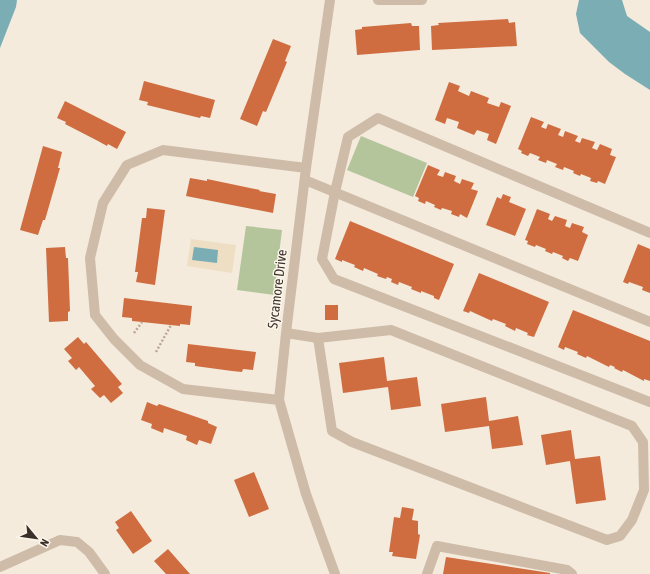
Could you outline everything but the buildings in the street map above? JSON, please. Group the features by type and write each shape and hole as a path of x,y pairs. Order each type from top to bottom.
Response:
{"street":[{"name":"Sycamore Drive","path":"330,0 306,168 279,400 306,494 335,574"},
{"path":"378,0 422,0"},
{"path":"650,234 378,118 348,137 335,192 322,259 334,280 650,402"},
{"path":"279,400 184,388 140,366 114,339 95,315 90,258 103,203 127,165 163,150 306,168"},
{"path":"305,180 650,322"},
{"path":"286,333 318,338 391,330 632,426 643,442 647,491 632,520 620,536 606,540 352,442 332,431 318,338"},
{"path":"0,567 60,540 77,542 88,552 105,574"},
{"path":"427,574 437,546 566,570 572,574"}],"path":[{"path":"134,334 142,322"},
{"path":"156,352 171,326"}],"green space":[{"path":"361,136 427,163 413,197 347,170"},
{"path":"246,226 282,230 274,295 237,290"}],"shaded area":[{"path":"191,239 236,245 232,273 187,266"}],"water":[{"path":"0,0 17,0 16,7 0,48"},
{"path":"579,0 622,0 627,16 650,32 650,90 609,62 580,33 576,14"},
{"path":"194,247 218,250 217,263 192,260"}]}
